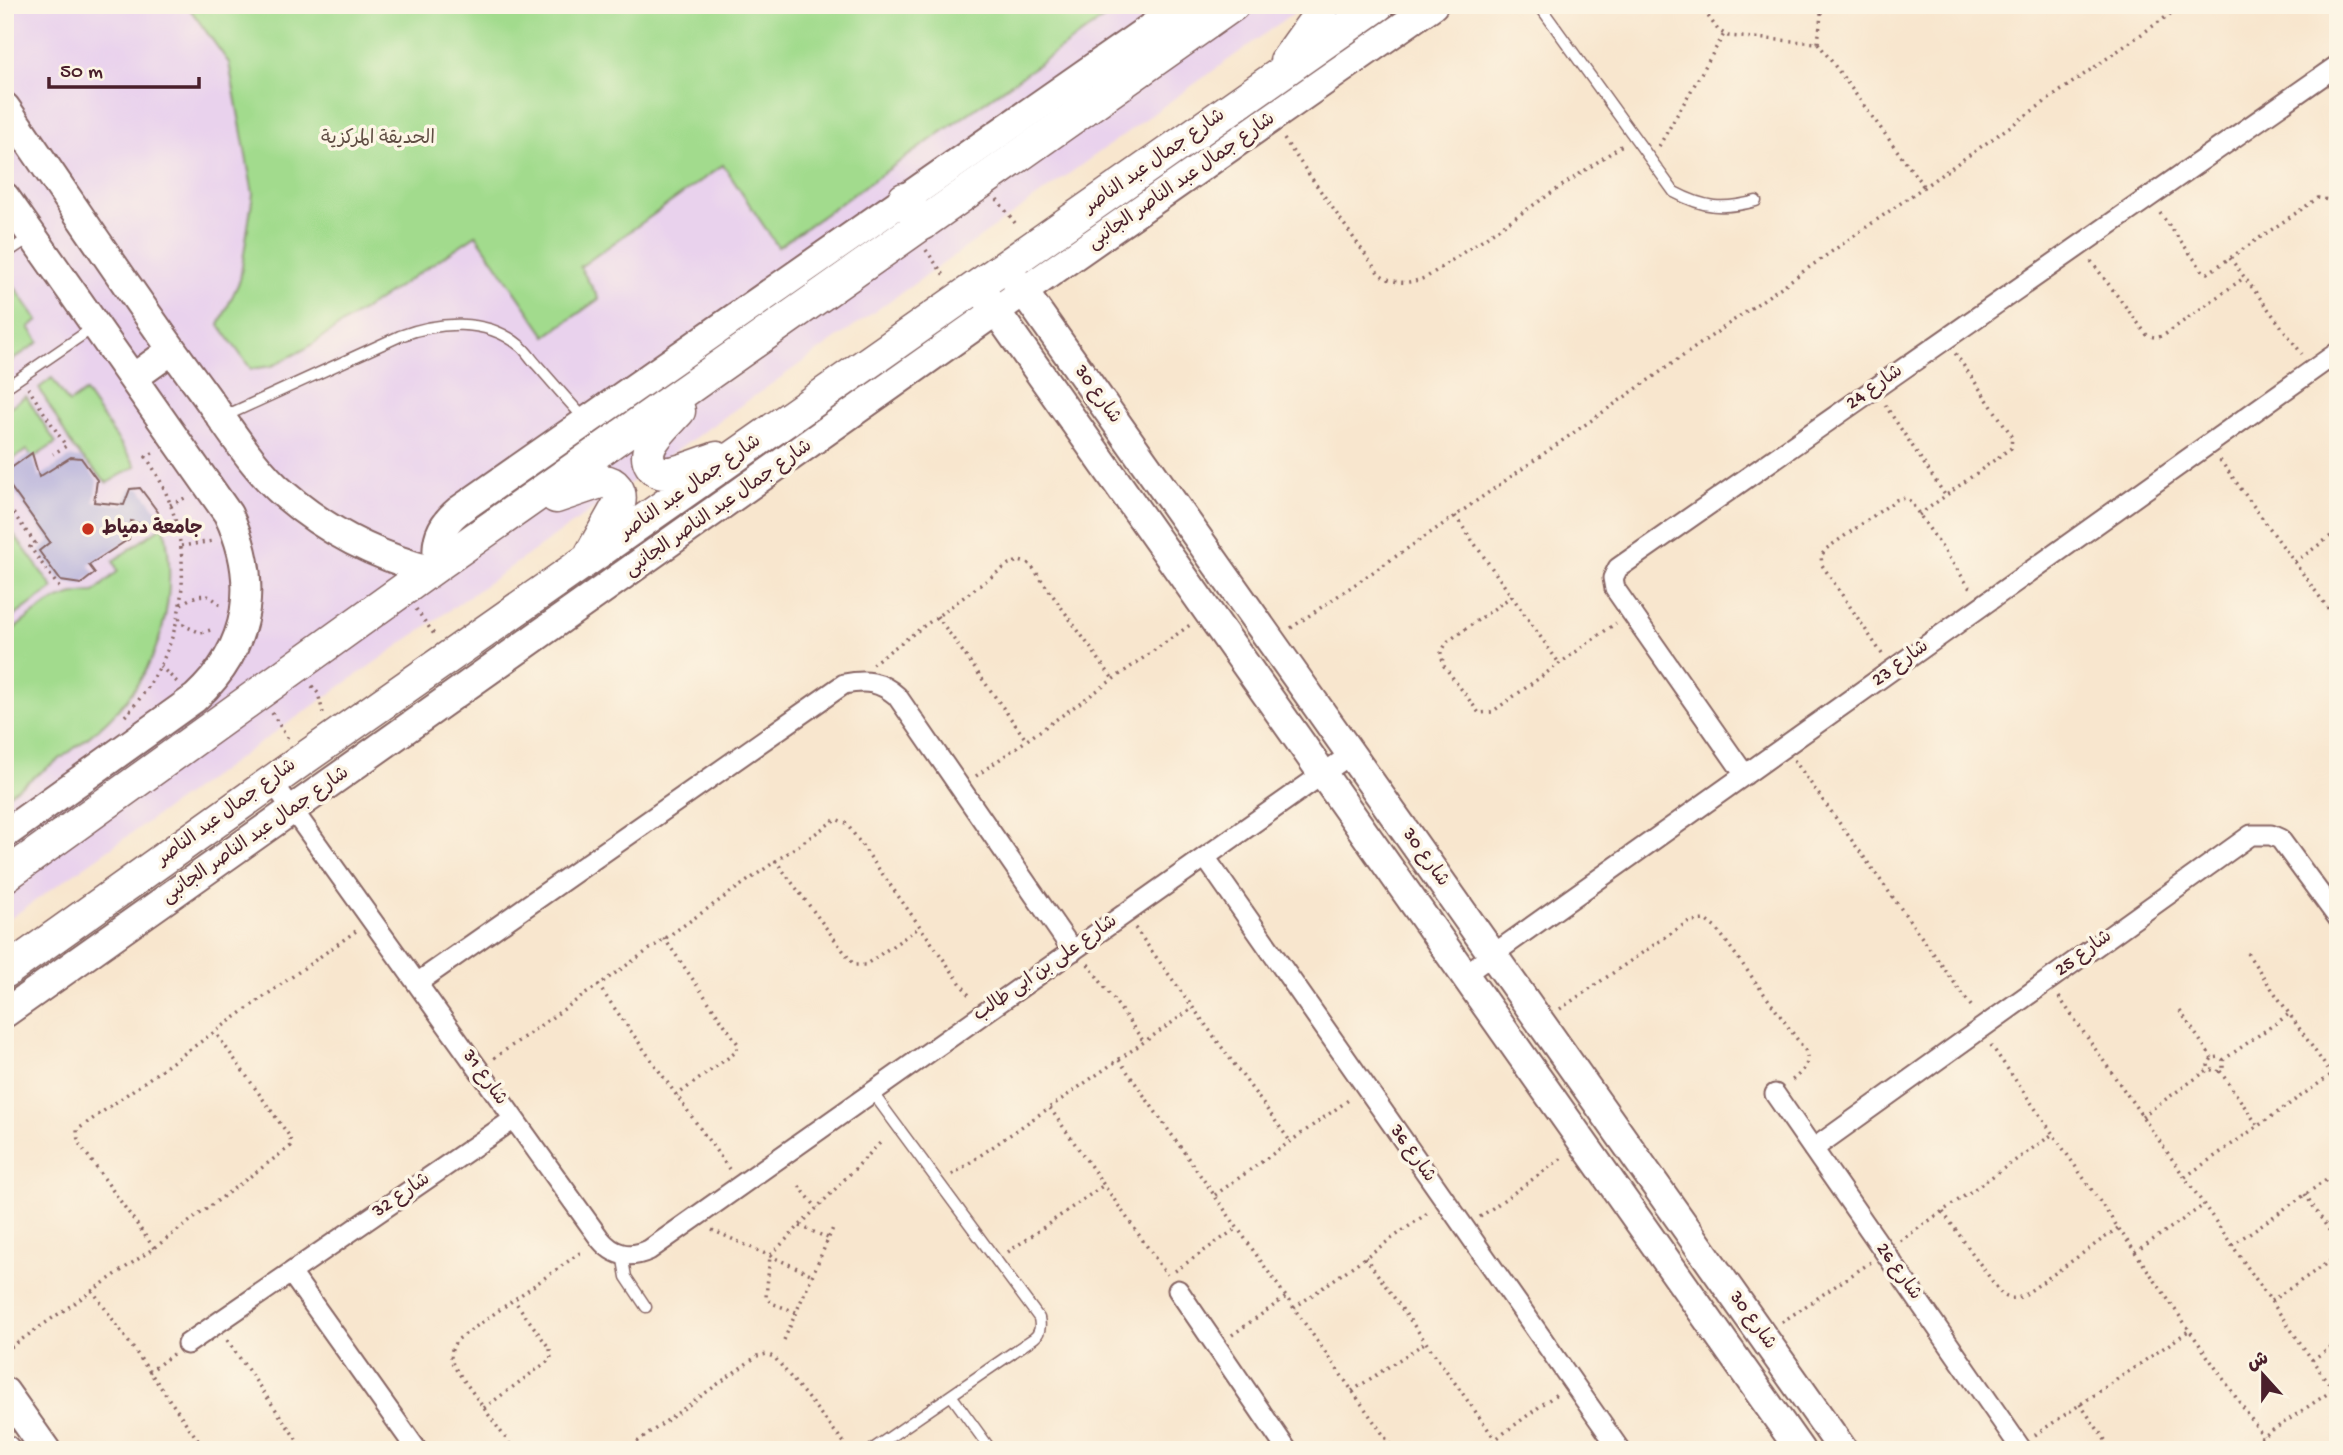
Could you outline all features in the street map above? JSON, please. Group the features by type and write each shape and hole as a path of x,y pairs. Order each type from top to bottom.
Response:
{"main road":[{"path":"5,876 402,590 709,375 913,218 1195,14 1233,5"},
{"path":"435,567 439,536 450,518 587,421 913,218 983,181 1195,14 1252,5"},
{"path":"1273,79 1321,12 1322,5"},
{"name":"شارع جمال عبد الناصر","path":"5,972 747,448 979,299 1015,279 1034,247 1378,5"},
{"name":"شارع جمال عبد الناصر الجانبى","path":"1015,279 1271,121 1433,5"},
{"path":"5,107 172,350 266,477 311,516 363,547 385,556 435,567"},
{"path":"5,197 228,514 243,552 246,572 246,603 240,632 232,651 211,683 195,698 5,834"},
{"name":"شارع 30","path":"1015,279 1843,1450"},
{"name":"شارع جمال عبد الناصر الجانبى","path":"5,1013 293,810 979,299"},
{"name":"شارع 30","path":"979,299 1208,612 1800,1450"},
{"path":"133,378 172,350"},
{"path":"709,375 651,444 648,453 650,463 660,472 670,473 747,448"},
{"path":"514,513 597,482 608,481 613,484 620,493 619,504 586,561"},
{"path":"5,1392 46,1450"}],"street":[{"name":"شارع 24","path":"1745,775 1613,584 1618,568 2338,65"},
{"name":"شارع 23","path":"1464,975 2338,352"},
{"path":"417,983 845,684 873,682 886,686 897,696 1075,949"},
{"name":"شارع على بن ابى طالب","path":"740,1185 1351,754"},
{"name":"شارع 31","path":"272,781 600,1239 613,1251 622,1254"},
{"name":"شارع 25","path":"1813,1149 2250,835 2261,833 2280,839 2338,918"},
{"name":"شارع 36","path":"1205,858 1619,1450"},
{"name":"شارع 26","path":"1775,1094 2020,1448"},
{"name":"شارع 32","path":"187,1344 514,1119"},
{"path":"622,1254 631,1255 649,1250 740,1185"},
{"path":"291,1273 417,1450"},
{"path":"1172,1283 1287,1450"}],"lane":[{"path":"1539,5 1674,192 1693,202 1714,207 1735,207 1756,201"},
{"path":"5,254 33,236"},
{"path":"222,418 400,336 423,328 448,324 473,326 497,333 519,345 587,421"},
{"path":"5,388 96,325"},
{"path":"872,1092 1038,1318 1040,1329 1034,1338 874,1448"},
{"path":"622,1254 629,1283 646,1307"},
{"path":"951,1395 991,1450"}],"path":[{"path":"1700,5 1718,30 1739,38 1818,43"},
{"path":"1822,5 1818,43 1924,187"},
{"path":"1272,641 1455,516 2183,5"},
{"path":"1651,159 1724,33"},
{"path":"1271,121 1379,274 1389,281 1401,283 1427,278 1634,136"},
{"path":"983,181 1034,247"},
{"path":"2149,197 2204,273 2318,198 2329,200 2338,211"},
{"path":"913,218 979,299"},
{"path":"2080,245 2147,335 2152,337 2163,336 2245,277"},
{"path":"2230,258 2314,370"},
{"path":"1919,514 2011,448 2013,442 1946,339"},
{"path":"21,377 66,446 53,454"},
{"path":"1874,389 1945,495"},
{"path":"123,718 141,698 160,666 179,618 184,573 181,546 163,484 146,457 176,440"},
{"path":"2209,444 2338,622"},
{"path":"170,505 195,493"},
{"path":"1893,670 1822,565 1821,556 1826,549 1898,498 1908,499 1983,606"},
{"path":"5,502 35,543 30,547 61,590"},
{"path":"1455,516 1560,663"},
{"path":"2294,562 2338,531"},
{"path":"181,546 219,540"},
{"path":"845,684 1014,562 1030,564 1113,679"},
{"path":"402,590 449,657"},
{"path":"181,604 203,594 216,600 223,611 224,602"},
{"path":"1512,596 1447,642 1441,653 1444,666 1479,713 1492,712 1631,612"},
{"path":"961,788 1208,612"},
{"path":"937,616 1027,741"},
{"path":"179,618 185,626 201,633 210,632 219,626 215,637"},
{"path":"160,666 183,688"},
{"path":"285,675 306,683 318,693 323,710 314,752"},
{"path":"259,694 314,752"},
{"path":"1785,747 1982,1027 2263,1436"},
{"path":"478,1069 832,820 844,821 982,1014"},
{"path":"775,860 854,965 865,965 920,926"},
{"path":"1125,914 1290,1141"},
{"path":"154,1248 78,1142 77,1130 372,920"},
{"path":"1541,1021 1689,921 1705,920 1717,929 1807,1055 1804,1069 1775,1094"},
{"path":"664,938 738,1044 736,1052 676,1096"},
{"path":"1075,949 1144,1042"},
{"path":"2247,953 2338,1084"},
{"path":"2048,980 2338,1397"},
{"path":"598,985 740,1185"},
{"path":"939,1184 1194,1008"},
{"path":"2180,1011 2212,1058"},
{"path":"2223,1060 2289,1014"},
{"path":"5,1351 154,1248 291,1146 290,1137 215,1032"},
{"path":"2212,1058 2220,1057 2223,1060"},
{"path":"2209,1069 2212,1058"},
{"path":"1119,1060 1394,1450"},
{"path":"2220,1071 2223,1068 2223,1060"},
{"path":"2142,1116 2209,1069"},
{"path":"2209,1069 2220,1071"},
{"path":"2220,1071 2258,1126"},
{"path":"2185,1177 2331,1075"},
{"path":"1215,1195 1366,1087"},
{"path":"1049,1108 1172,1283 1237,1228"},
{"path":"1763,1335 2053,1134"},
{"path":"796,1312 771,1303 766,1297 770,1256 881,1142"},
{"path":"1464,1228 1583,1144"},
{"path":"2232,1245 2338,1172"},
{"path":"995,1262 1104,1185"},
{"path":"799,1186 817,1208"},
{"path":"2305,1194 2337,1241 2331,1249 2333,1259 2338,1263"},
{"path":"1294,1308 1445,1201"},
{"path":"2135,1252 2204,1205"},
{"path":"1943,1212 2003,1296 2013,1299 2023,1296 2118,1228"},
{"path":"691,1220 813,1275"},
{"path":"800,1226 828,1238"},
{"path":"784,1340 833,1228"},
{"path":"514,1450 452,1363 451,1351 457,1340 600,1239"},
{"path":"1365,1257 1495,1439"},
{"path":"2271,1301 2333,1259"},
{"path":"92,1290 205,1450"},
{"path":"1216,1346 1286,1297"},
{"path":"484,1408 551,1359 550,1349 514,1300"},
{"path":"216,1324 304,1450"},
{"path":"2020,1448 2190,1330"},
{"path":"1352,1391 1426,1342"},
{"path":"2312,1360 2338,1342"},
{"path":"149,1372 187,1344"},
{"path":"626,1450 757,1356 767,1354 775,1358 850,1450"},
{"path":"1481,1450 1573,1383"},
{"path":"2243,1450 2333,1390"},
{"path":"2080,1404 2112,1450"}],"shaded area":[{"path":"5,5 1305,5 968,246 5,922"}],"green space":[{"name":"الحديقة المركزية","path":"187,5 1123,5 778,247 723,165 580,267 599,299 546,336 476,235 305,349 272,366 251,369 219,325 240,280 253,194 229,63"},
{"path":"5,273 38,321 29,327 39,342 5,365"},
{"path":"52,378 69,403 85,392 136,466 107,483 74,449 39,388"},
{"path":"26,396 56,443 33,458 27,450 5,464 5,410"},
{"path":"5,522 53,588 5,623"},
{"path":"164,525 169,578 167,604 154,654 142,677 127,699 97,730 5,797 5,636 46,605 68,596 94,592 118,571 113,561"}],"building":[{"path":"32,453 39,477 71,457 81,458 97,480 94,502 124,505 130,489 140,488 158,512 158,521 147,526 131,521 129,539 89,565 95,573 81,584 61,581 39,551 50,542 5,479 7,471"}],"place":[{"name":"جامعة دمياط","path":"88,529"}]}
